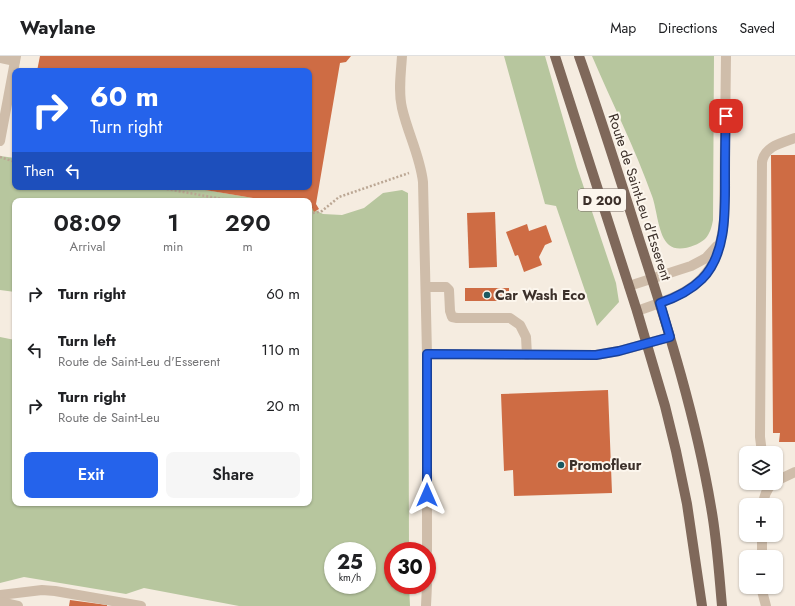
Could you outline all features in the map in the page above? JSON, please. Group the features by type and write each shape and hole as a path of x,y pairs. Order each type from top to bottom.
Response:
{"main road":[{"name":"D 200","path":"555,56 648,344 680,469 693,540 702,606"},
{"name":"Route de Saint-Leu d'Esserent","path":"579,56 660,303 691,413 704,470 715,534 722,606"}],"street":[{"path":"402,56 400,84 402,106 422,169 423,182 427,354 427,542"},
{"path":"637,311 686,292 703,278 712,263 721,239 725,213 726,56"},
{"path":"0,58 15,58 13,68"},
{"path":"0,141 12,75"},
{"path":"761,446 760,429 762,162 763,157 771,147 795,138"},
{"path":"630,286 700,262 711,253 721,239"},
{"path":"426,287 446,287 449,290 450,311 452,317 510,318 520,325 526,336 527,355"},
{"path":"427,354 596,355 648,344 670,337"},
{"path":"783,478 795,472"},
{"path":"0,595 42,590 55,591 141,606"},
{"path":"426,594 426,606"},
{"path":"763,594 766,606"},
{"path":"0,602 18,606"}],"path":[{"path":"0,157 12,161"},
{"path":"312,213 322,211 339,197 422,169"},
{"path":"172,190 217,198"}],"green space":[{"path":"504,56 545,56 577,167 616,283 619,302 597,326 556,206 545,204"},
{"path":"592,56 714,56 713,220 708,235 702,242 687,248 677,248 669,245 665,241 660,229 654,201 645,178"},
{"path":"0,156 12,158 12,190 206,190 253,198 12,198 12,292 0,290"},
{"path":"402,190 408,193 409,542 384,542 384,594 409,594 410,606 239,606 144,588 126,594 24,577 0,583 0,337 12,339 12,506 312,506 312,208 323,214 342,215 364,208 383,193"}],"building":[{"path":"40,56 351,56 346,62 340,63 316,204 319,209 314,212 312,208 312,198 253,198 205,190 312,190 312,68 38,68"},
{"path":"771,155 795,155 795,442 779,442 780,433 773,433"},
{"path":"495,212 497,267 469,268 467,213"},
{"path":"527,224 529,231 546,225 552,242 545,245 539,257 542,265 524,272 518,255 515,256 506,232"},
{"name":"Car Wash Eco","path":"465,288 509,288 509,301 465,301"},
{"path":"608,390 612,493 514,496 513,470 504,471 501,394"},
{"path":"70,600 107,605 107,606 69,606"}],"place":[{"name":"Car Wash Eco","path":"487,295"},
{"name":"Promofleur","path":"561,465"}],"route":[{"path":"427,495 427,354 596,355 648,344 670,337 660,303 686,292 703,278 717,253 721,239 725,213 726,116"}]}
